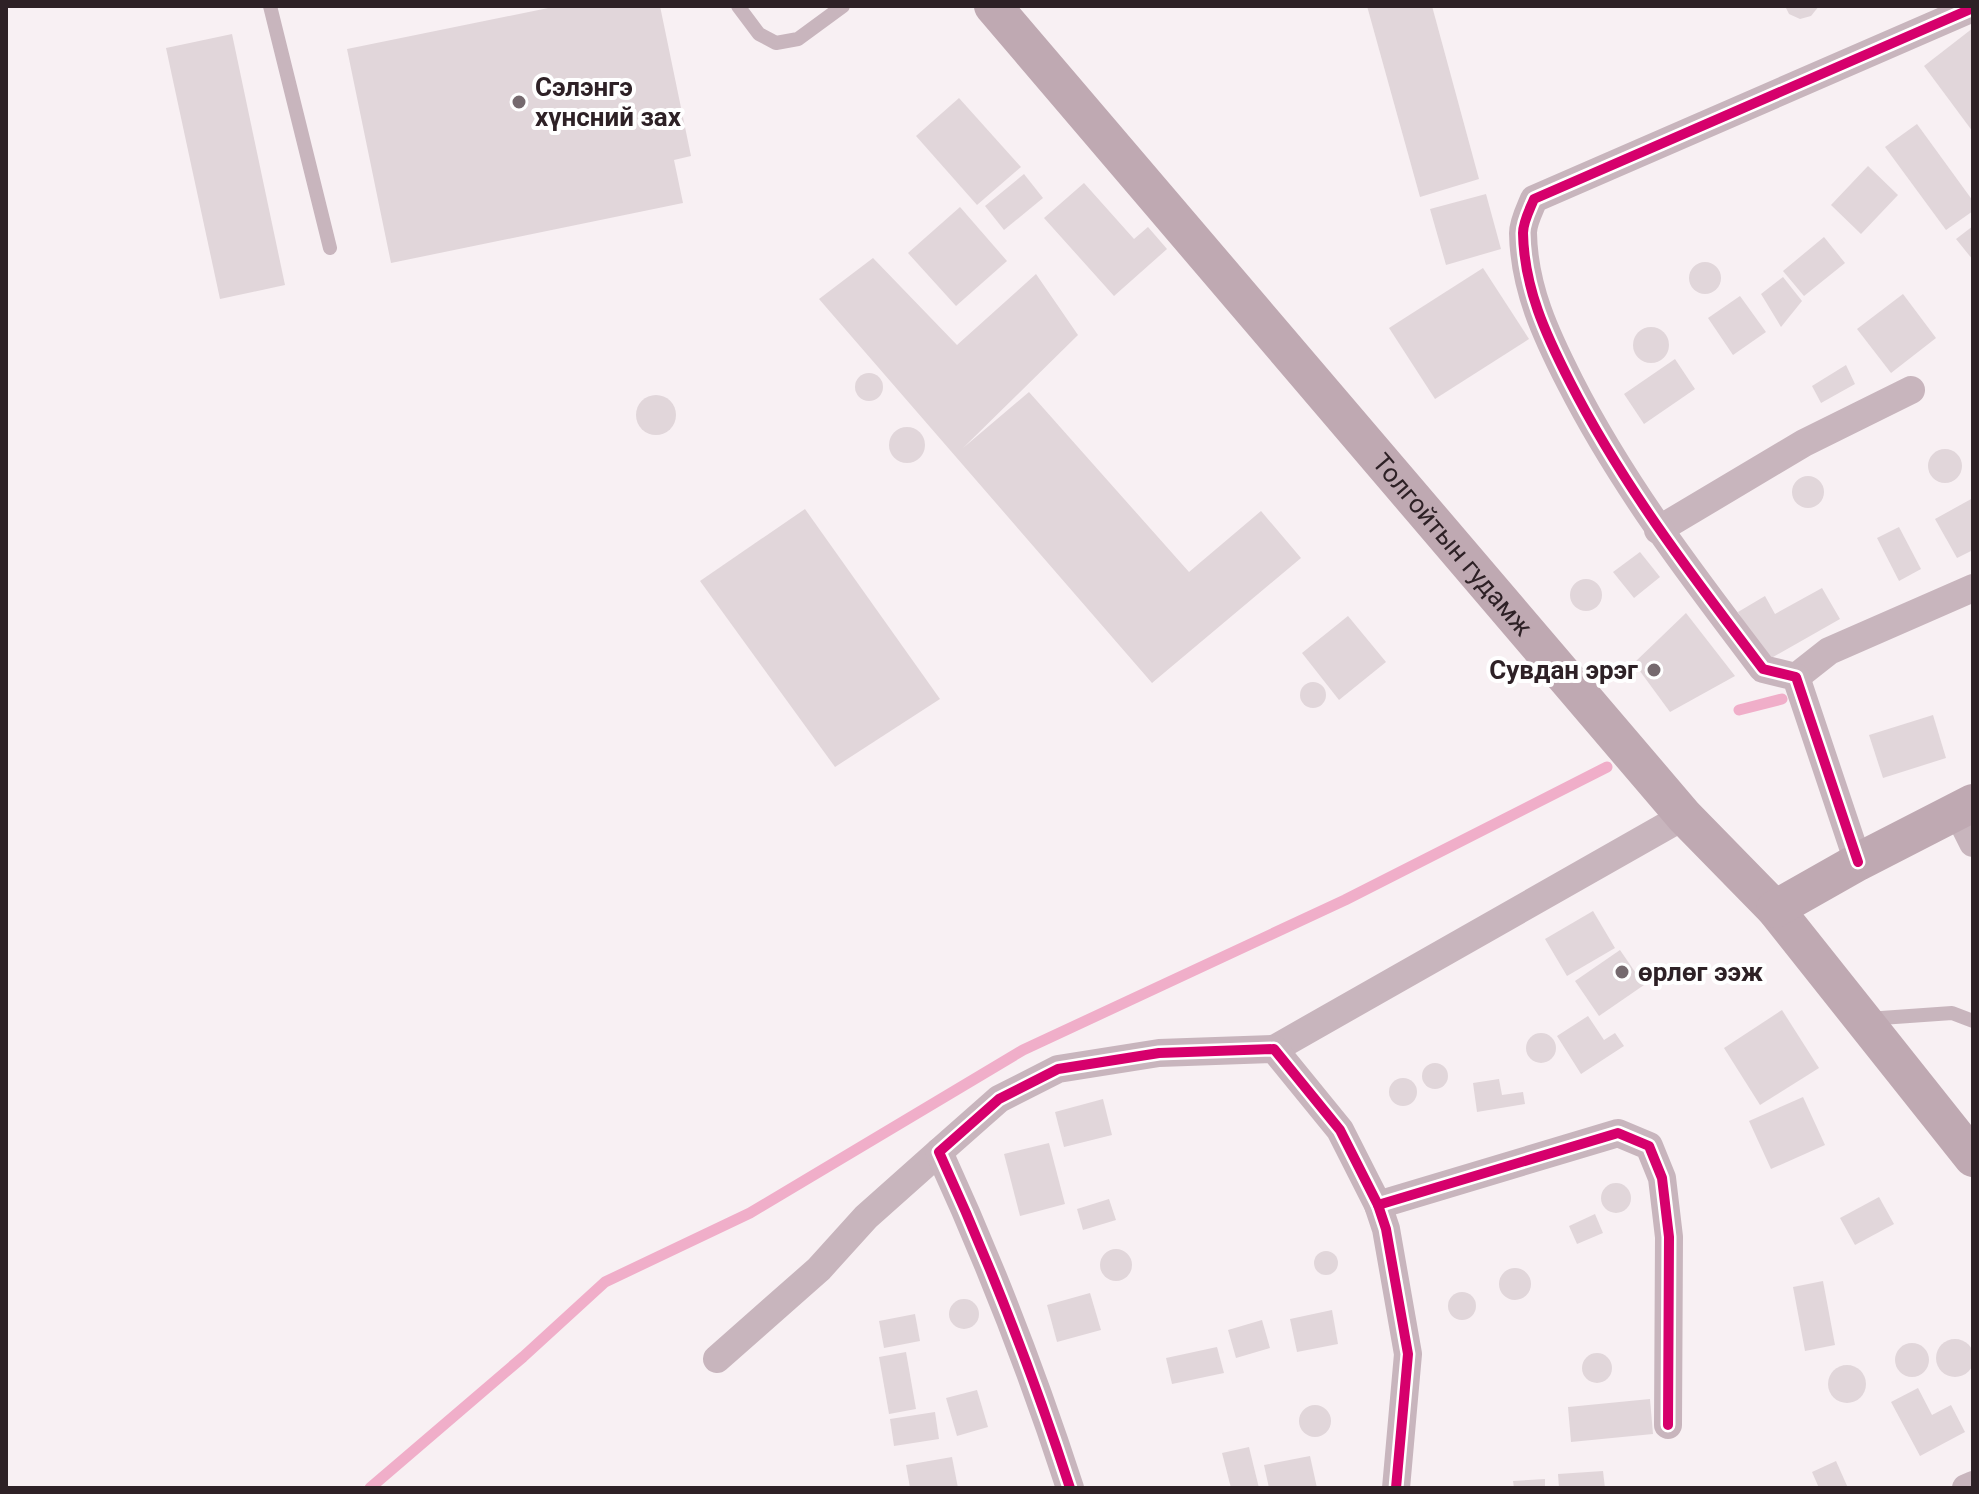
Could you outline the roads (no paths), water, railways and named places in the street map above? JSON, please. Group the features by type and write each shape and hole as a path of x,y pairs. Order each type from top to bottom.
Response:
{"main road":[{"name":"Толгойтын гудамж","path":"993,6 1684,816 1775,909 1973,1158"},
{"path":"1775,909 1858,862 1968,819"}],"street":[{"path":"1796,677 1763,669 1658,530 1585,413 1541,324 1528,276 1523,230 1534,199 1973,8"},
{"path":"1658,530 1779,457 1911,390"},
{"path":"1796,677 1829,651 1973,588"},
{"path":"1796,677 1858,862"},
{"path":"717,1359 819,1269 866,1217 999,1099 1058,1069 1159,1053 1274,1049 1684,816"},
{"path":"1274,1049 1340,1130 1378,1205 1386,1229 1408,1354 1396,1488"},
{"path":"1378,1205 1618,1133 1649,1146 1662,1178 1669,1237 1668,1425"},
{"path":"939,1152 973,1227 1053,1434 1070,1488"},
{"path":"1966,1488 1973,1485"}],"lane":[{"path":"270,6 330,248"},
{"path":"738,6 759,34 776,43 798,39 843,6"},
{"path":"1863,1019 1952,1013 1973,1021"}],"waterway":[{"path":"1739,710 1782,699"},
{"path":"370,1488 605,1282 750,1213 1023,1050 1345,900 1607,767"}],"place":[{"name":"Сэлэнгэ хүнсний зах","path":"519,102"},
{"name":"Сувдан эрэг","path":"1654,670"},
{"name":"өрлөг ээж","path":"1622,972"}]}
